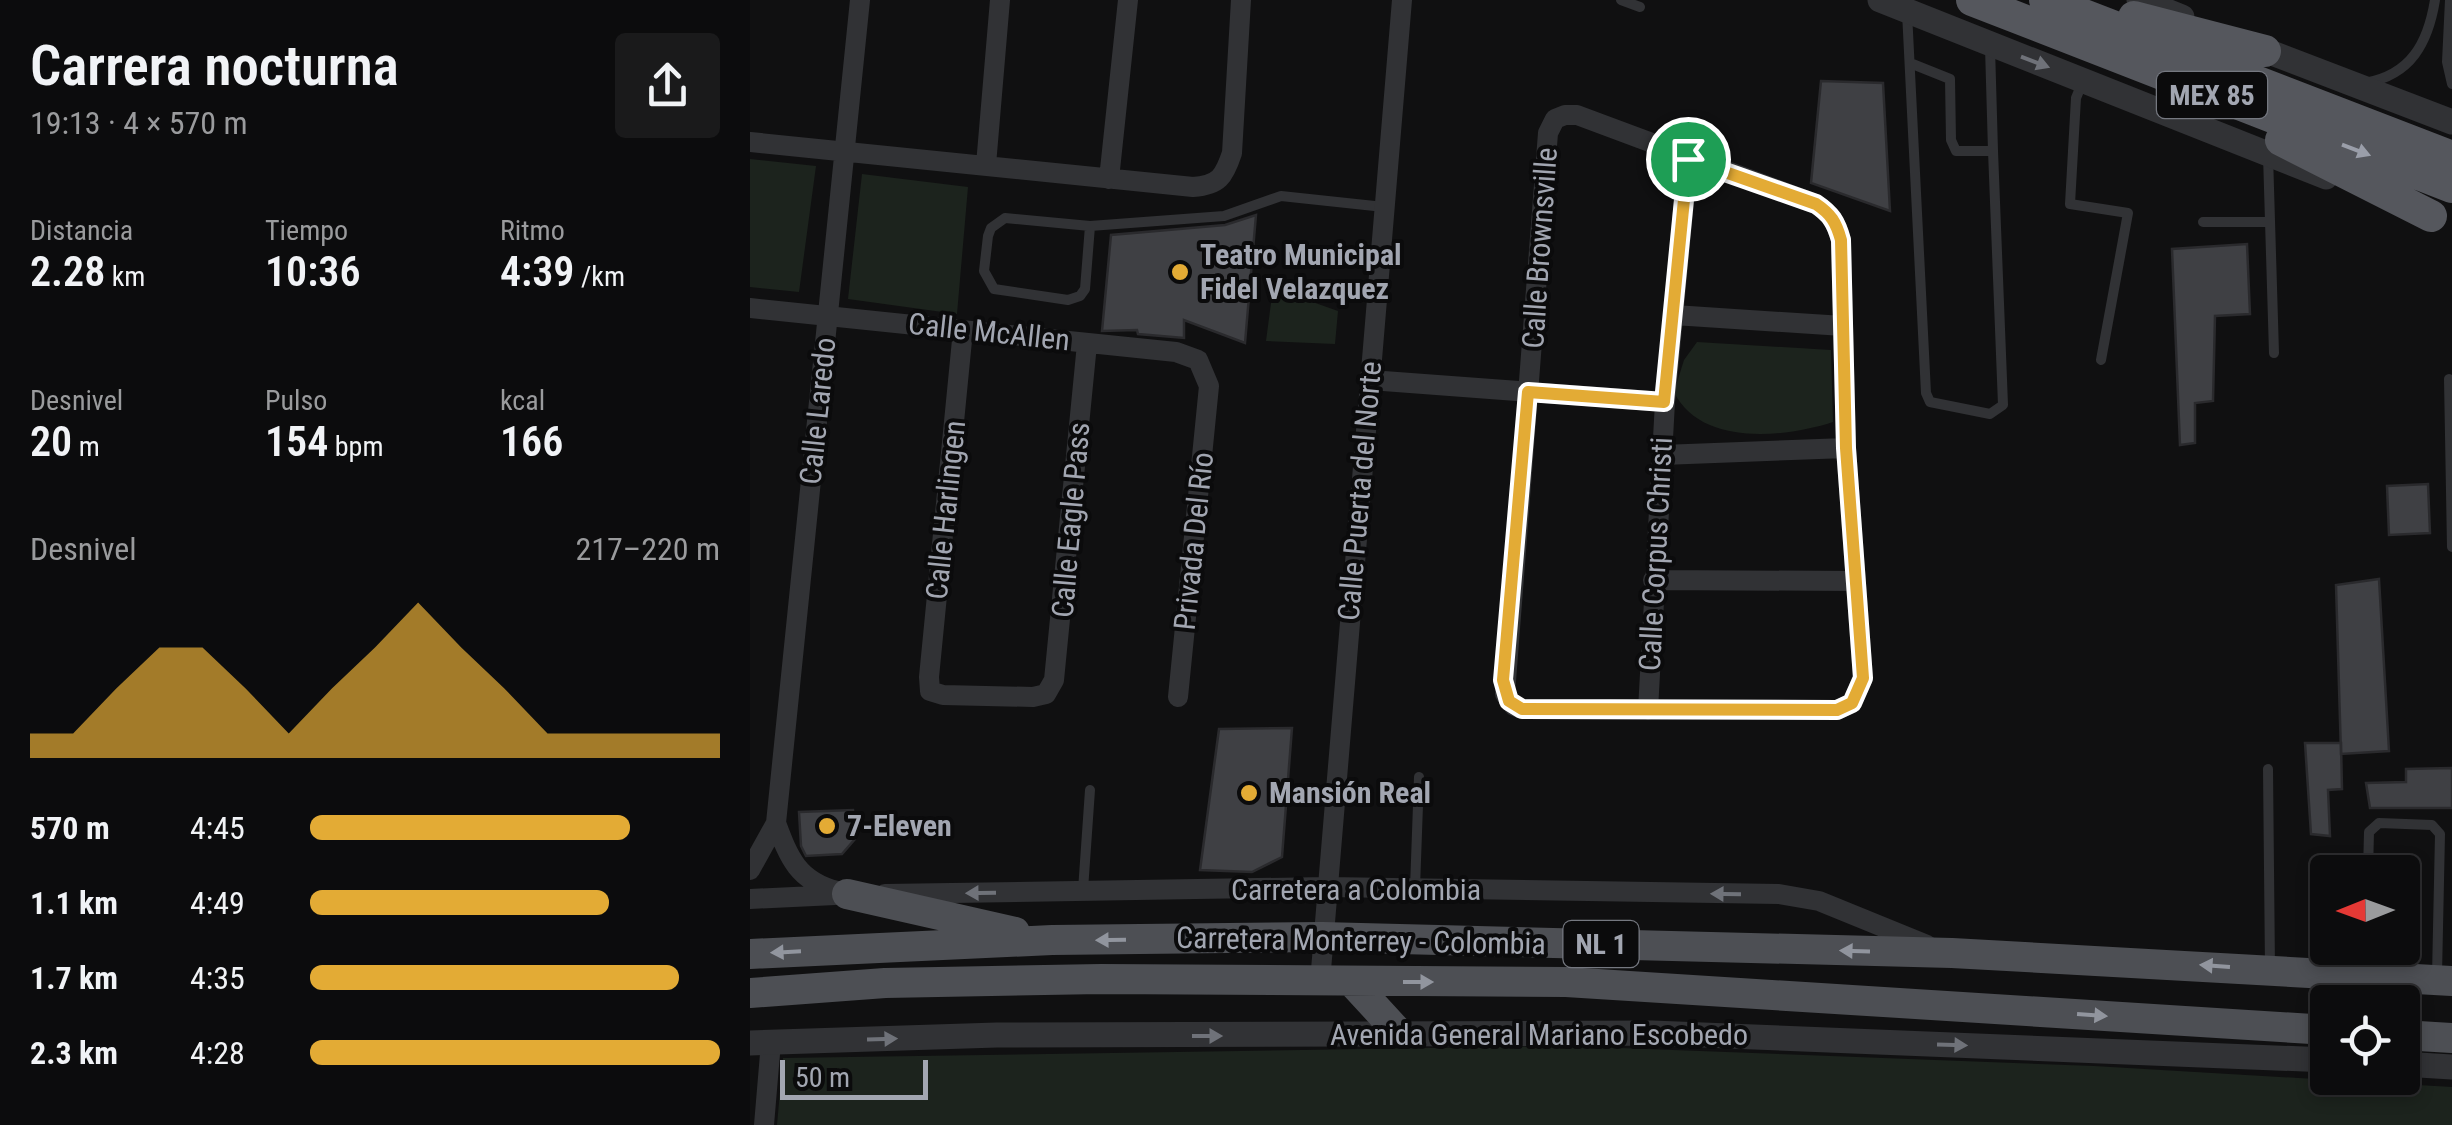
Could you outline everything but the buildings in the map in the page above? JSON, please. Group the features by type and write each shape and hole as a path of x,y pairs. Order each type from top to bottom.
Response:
{"highway":[{"name":"MEX 85","path":"1972,0 2452,187"},
{"name":"MEX 85","path":"2051,2 2452,157"},
{"path":"2051,2 2184,28 2265,51"},
{"path":"2178,82 2223,112 2441,220"}],"main road":[{"path":"847,894 1052,940"},
{"name":"Carretera Monterrey - Colombia","path":"750,954 1052,940 1322,936 1952,953 2270,970 2330,965"},
{"name":"Carretera Monterrey - Colombia","path":"2378,965 2444,981"},
{"name":"Carretera Monterrey - Colombia","path":"750,992 885,983 1102,979 1566,982 2310,1029"},
{"path":"1352,982 1398,1032"},
{"path":"2420,1035 2452,1038"}],"street":[{"name":"Calle Laredo","path":"750,870 776,823 860,0"},
{"path":"986,165 1000,0"},
{"path":"1109,179 1128,0"},
{"path":"750,142 1193,188 1220,181 1232,152 1241,0"},
{"name":"Calle Puerta del Norte","path":"1320,982 1402,0"},
{"path":"1880,0 2441,220"},
{"path":"2139,0 2452,122"},
{"name":"Calle Brownsville","path":"1577,116 1816,204 1830,214 1841,240 1842,326 1846,448 1863,678 1852,703 1837,710 1514,706 1504,694 1548,134 1555,119 1577,116"},
{"name":"Calle Corpus Christi","path":"1648,710 1664,402 1688,159"},
{"name":"Calle McAllen","path":"750,308 1187,356 1204,367 1209,386"},
{"path":"1674,315 1842,326"},
{"name":"Calle Harlingen","path":"963,330 930,690 944,695 1018,698 1046,694"},
{"name":"Calle Eagle Pass","path":"1046,694 1057,668 1087,344"},
{"path":"1370,380 1664,402"},
{"name":"Privada Del Río","path":"1178,696 1209,386"},
{"path":"1662,455 1846,448"},
{"path":"1653,580 1854,581"},
{"path":"776,823 799,873 820,887 847,894"},
{"name":"Carretera a Colombia","path":"750,899 1327,887 1779,894 1818,901 1914,942 1952,953"},
{"name":"Avenida General Mariano Escobedo","path":"761,1042 997,1035 1652,1032 2310,1059"},
{"path":"761,1042 764,1125"},
{"path":"2420,1065 2452,1066"}],"lane":[{"path":"1621,0 1640,7"},
{"path":"2354,84 2385,78 2410,62 2431,24 2435,0"},
{"path":"2450,0 2447,62 2452,84"},
{"path":"1906,10 1926,393 1930,402 1990,414 2003,405 1990,45"},
{"path":"1910,63 1950,79 1952,140 1956,151 1993,150"},
{"path":"2084,80 2076,98 2070,204 2128,213 2101,360"},
{"path":"2268,154 2274,354"},
{"path":"1090,226 1085,289 1080,296 1068,300 994,290 988,283 984,272 988,236 997,222 1005,218 1090,226 1224,216 1281,196 1384,207"},
{"path":"2202,222 2270,222"},
{"path":"2449,379 2452,547"},
{"path":"2268,769 2270,970"},
{"path":"1415,889 1419,777"},
{"path":"1082,892 1090,790"},
{"path":"2368,855 2369,832 2378,824 2432,824 2440,834 2444,981"}],"shaded area":[{"path":"750,159 816,166 799,292 750,287"},
{"path":"862,174 968,187 957,314 848,299"},
{"path":"1273,288 1338,311 1335,344 1266,341"},
{"path":"1697,342 1831,350 1833,422 1768,434 1723,429 1703,422 1686,409 1674,392 1684,360"},
{"path":"1566,1046 2094,1066 2310,1079 2310,1095 2420,1095 2420,1085 2452,1087 2452,1125 777,1125 783,1058"}],"place":[{"name":"Teatro Municipal Fidel Velazquez","path":"1180,272"},
{"name":"Mansión Real","path":"1249,793"},
{"name":"7-Eleven","path":"827,826"}],"route":[{"path":"1688,159 1816,204 1836,224 1841,240 1846,448 1863,678 1852,703 1837,710 1522,709 1504,694 1503,680 1528,392 1664,402 1688,159"}]}
